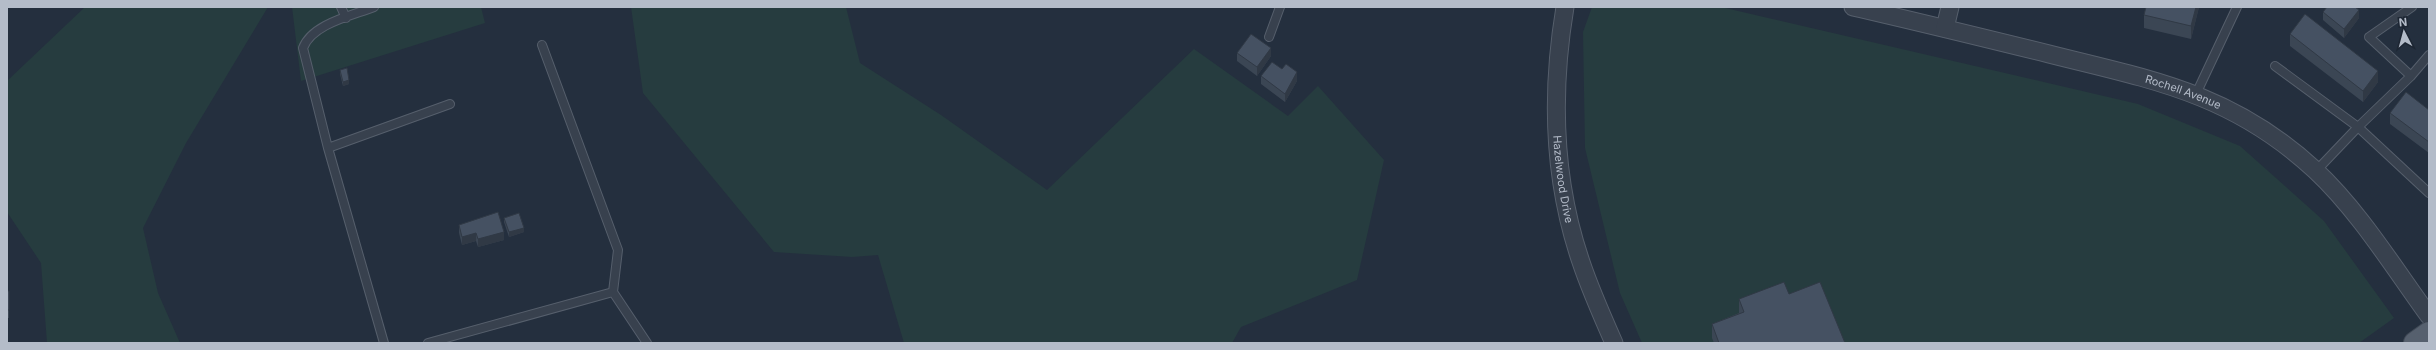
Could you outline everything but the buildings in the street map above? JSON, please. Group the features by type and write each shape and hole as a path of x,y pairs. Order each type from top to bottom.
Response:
{"main road":[{"path":"2416,343 2429,333"}],"street":[{"name":"Hazelwood Drive","path":"1565,7 1557,77 1557,138 1560,170 1580,261 1614,343"},
{"name":"Rochell Avenue","path":"1853,7 1945,28 2126,73 2196,94 2226,107 2256,124 2282,142 2316,171 2347,205 2429,316"},
{"path":"1945,28 1950,7"}],"lane":[{"path":"342,7 346,18"},
{"path":"374,7 316,31 306,39 303,48 328,148 384,343"},
{"path":"1269,37 1280,7"},
{"path":"2196,94 2237,7"},
{"path":"2411,76 2369,37 2412,7"},
{"path":"542,44 618,250 613,292 647,343"},
{"path":"2316,171 2358,127 2411,76 2429,55"},
{"path":"2275,66 2358,127 2429,192"},
{"path":"328,148 450,104"},
{"path":"428,343 613,292"}],"green space":[{"path":"85,7 268,7 186,143 143,228 158,293 180,343 47,343 41,263 7,212 7,81"},
{"path":"292,7 481,7 485,23 301,81"},
{"path":"631,7 846,7 860,63 941,115 1047,190 1194,49 1288,116 1318,86 1384,160 1357,280 1241,327 1232,343 904,343 878,255 852,257 774,252 643,93"},
{"path":"1592,7 1721,7 2138,104 2240,146 2324,221 2394,318 2359,343 1642,343 1620,293 1585,148 1583,32"}]}
